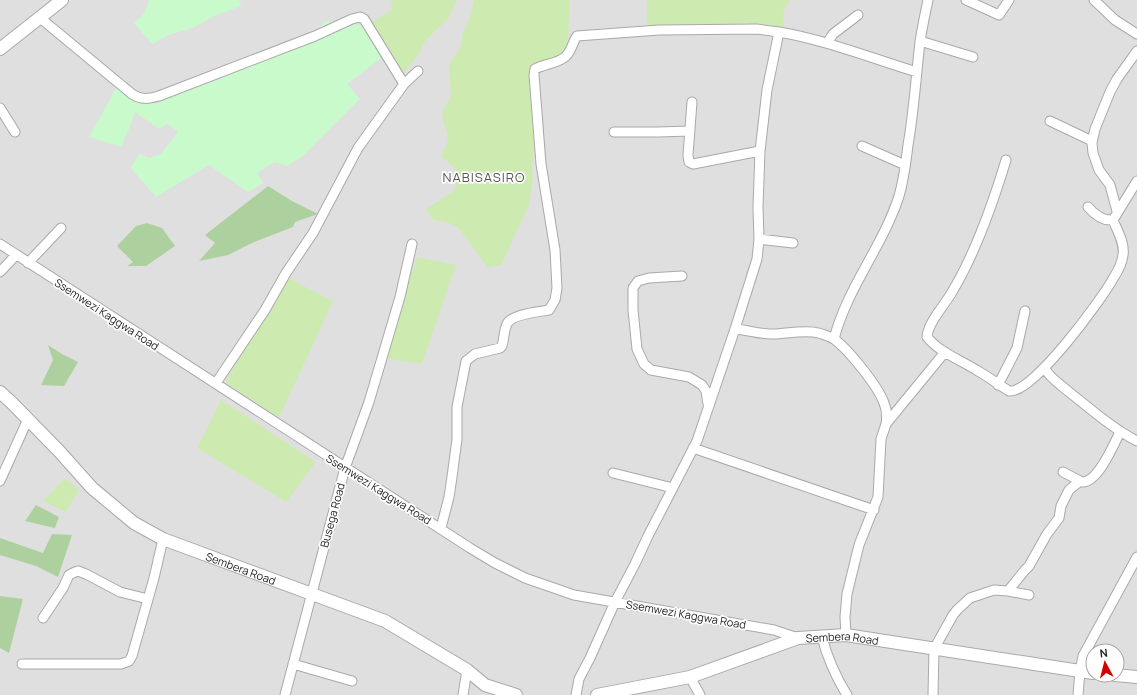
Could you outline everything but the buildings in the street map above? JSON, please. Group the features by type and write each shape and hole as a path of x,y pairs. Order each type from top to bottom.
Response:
{"street":[{"path":"834,339 845,306 892,214 902,184 912,120 920,41 928,0"},
{"path":"966,0 1000,15 1009,0"},
{"path":"1094,0 1115,20 1137,34"},
{"path":"0,49 40,17 57,1"},
{"path":"827,43 833,34 858,15"},
{"path":"40,17 132,94 143,99 159,96 314,36 356,17 364,19 404,84"},
{"path":"441,528 449,497 452,477 457,439 457,407 466,361 475,354 500,348 507,324 511,319 549,310 555,300 557,288 554,250 541,164 534,75 535,69 565,57 571,49 573,41 577,36 659,30 757,29 779,32 827,43 917,72"},
{"path":"576,695 579,679 615,602 693,448 735,329 757,259 759,239 758,207 760,151 767,90 779,32"},
{"path":"920,41 974,57"},
{"path":"1117,211 1110,185 1100,170 1093,152 1092,141 1100,115 1110,92 1117,79 1137,51"},
{"path":"216,384 265,310 286,273 313,233 358,148 404,84 418,71"},
{"path":"692,102 688,155 689,162 693,164 760,151"},
{"path":"0,108 16,132"},
{"path":"1050,121 1092,141"},
{"path":"614,132 690,131"},
{"path":"862,146 905,165"},
{"path":"1006,160 986,219 970,257 952,292 929,327 927,337 931,342 945,352 978,371 998,385 1014,392 1035,378 1045,369 1084,321 1115,276 1123,255 1123,248 1113,220 1117,211 1137,182"},
{"path":"1088,207 1096,214 1107,220 1113,220"},
{"path":"28,263 61,228"},
{"path":"759,239 793,243"},
{"name":"Ssemwezi Kaggwa Road","path":"0,244 345,468 495,563 525,578 574,595 774,630 798,638"},
{"name":"Busega Road","path":"285,695 345,468 369,402 400,297 412,244"},
{"path":"0,272 16,255"},
{"path":"682,276 649,278 638,281 633,288 633,310 637,349 644,364 651,370 689,377 702,385 706,390 708,406"},
{"path":"998,385 1017,348 1025,311"},
{"path":"735,329 769,334 795,331 826,335 834,339 865,372 884,403 887,416 881,439 878,497 859,545 847,594 845,617 846,635"},
{"path":"886,424 945,352"},
{"path":"1045,369 1049,376 1120,432 1137,442"},
{"name":"Sembera Road","path":"0,392 28,419 92,488 134,523 163,539 386,621 467,670 485,685 516,695"},
{"path":"0,482 28,419"},
{"path":"1063,472 1080,481 1089,481 1099,471 1120,432"},
{"path":"693,448 874,510"},
{"path":"613,473 673,488"},
{"path":"1008,591 1029,566 1047,534 1059,518 1061,506 1069,490 1080,481"},
{"path":"22,664 121,664 129,661 132,656 148,599 163,539"},
{"path":"1078,695 1083,656 1137,557"},
{"path":"43,618 63,588 69,575 75,572 82,572 120,592 148,599"},
{"path":"933,695 934,649 953,615 968,599 994,590 1029,595"},
{"name":"Sembera Road","path":"597,695 690,677 798,638 846,635 1085,672"},
{"path":"822,637 838,681 847,695"},
{"path":"293,664 352,681"},
{"path":"463,695 467,670"},
{"path":"1125,676 1137,677"},
{"path":"690,677 700,695"}],"shaded area":[{"path":"0,0 1137,0 1137,695 0,695"}],"green space":[{"path":"148,0 239,0 241,6 214,16 193,28 168,35 152,44 134,23 143,15 149,2"},
{"path":"391,0 457,0 448,19 428,38 418,55 401,74 392,61 381,58 366,26 392,10"},
{"path":"474,0 570,0 567,61 538,67 538,121 532,165 533,178 529,205 501,265 488,268 458,227 446,222 433,220 426,209 455,190 455,170 441,157 447,143 448,136 442,116 451,92 449,66 460,48 462,35 470,17"},
{"path":"647,0 791,0 786,5 783,16 784,27 746,23 648,28"},
{"path":"325,21 366,26 381,58 347,84 360,99 303,156 287,166 275,162 257,173 263,183 248,192 209,165 156,197 131,168 139,154 149,158 161,154 178,132 168,124 159,129 135,112 121,147 89,137 117,87 135,103 158,103 177,91 218,80 247,65 291,51 296,44 321,39 319,28"},
{"path":"268,186 292,201 318,214 295,222 293,227 254,242 228,255 199,261 215,243 205,235"},
{"path":"147,223 162,228 175,246 146,266 127,266 133,262 117,246 136,226"},
{"path":"417,257 456,265 422,364 383,358"},
{"path":"286,277 333,301 279,418 225,382"},
{"path":"48,345 78,362 64,386 41,385 53,360"},
{"path":"221,400 316,462 286,502 197,448"},
{"path":"64,479 79,490 66,512 43,501"},
{"path":"36,505 59,517 55,528 25,521"},
{"path":"52,534 72,535 58,577 36,566 0,555 0,538 43,553"},
{"path":"0,596 23,599 9,653 0,648"}],"district":[{"name":"NABISASIRO","path":"484,177"}]}
